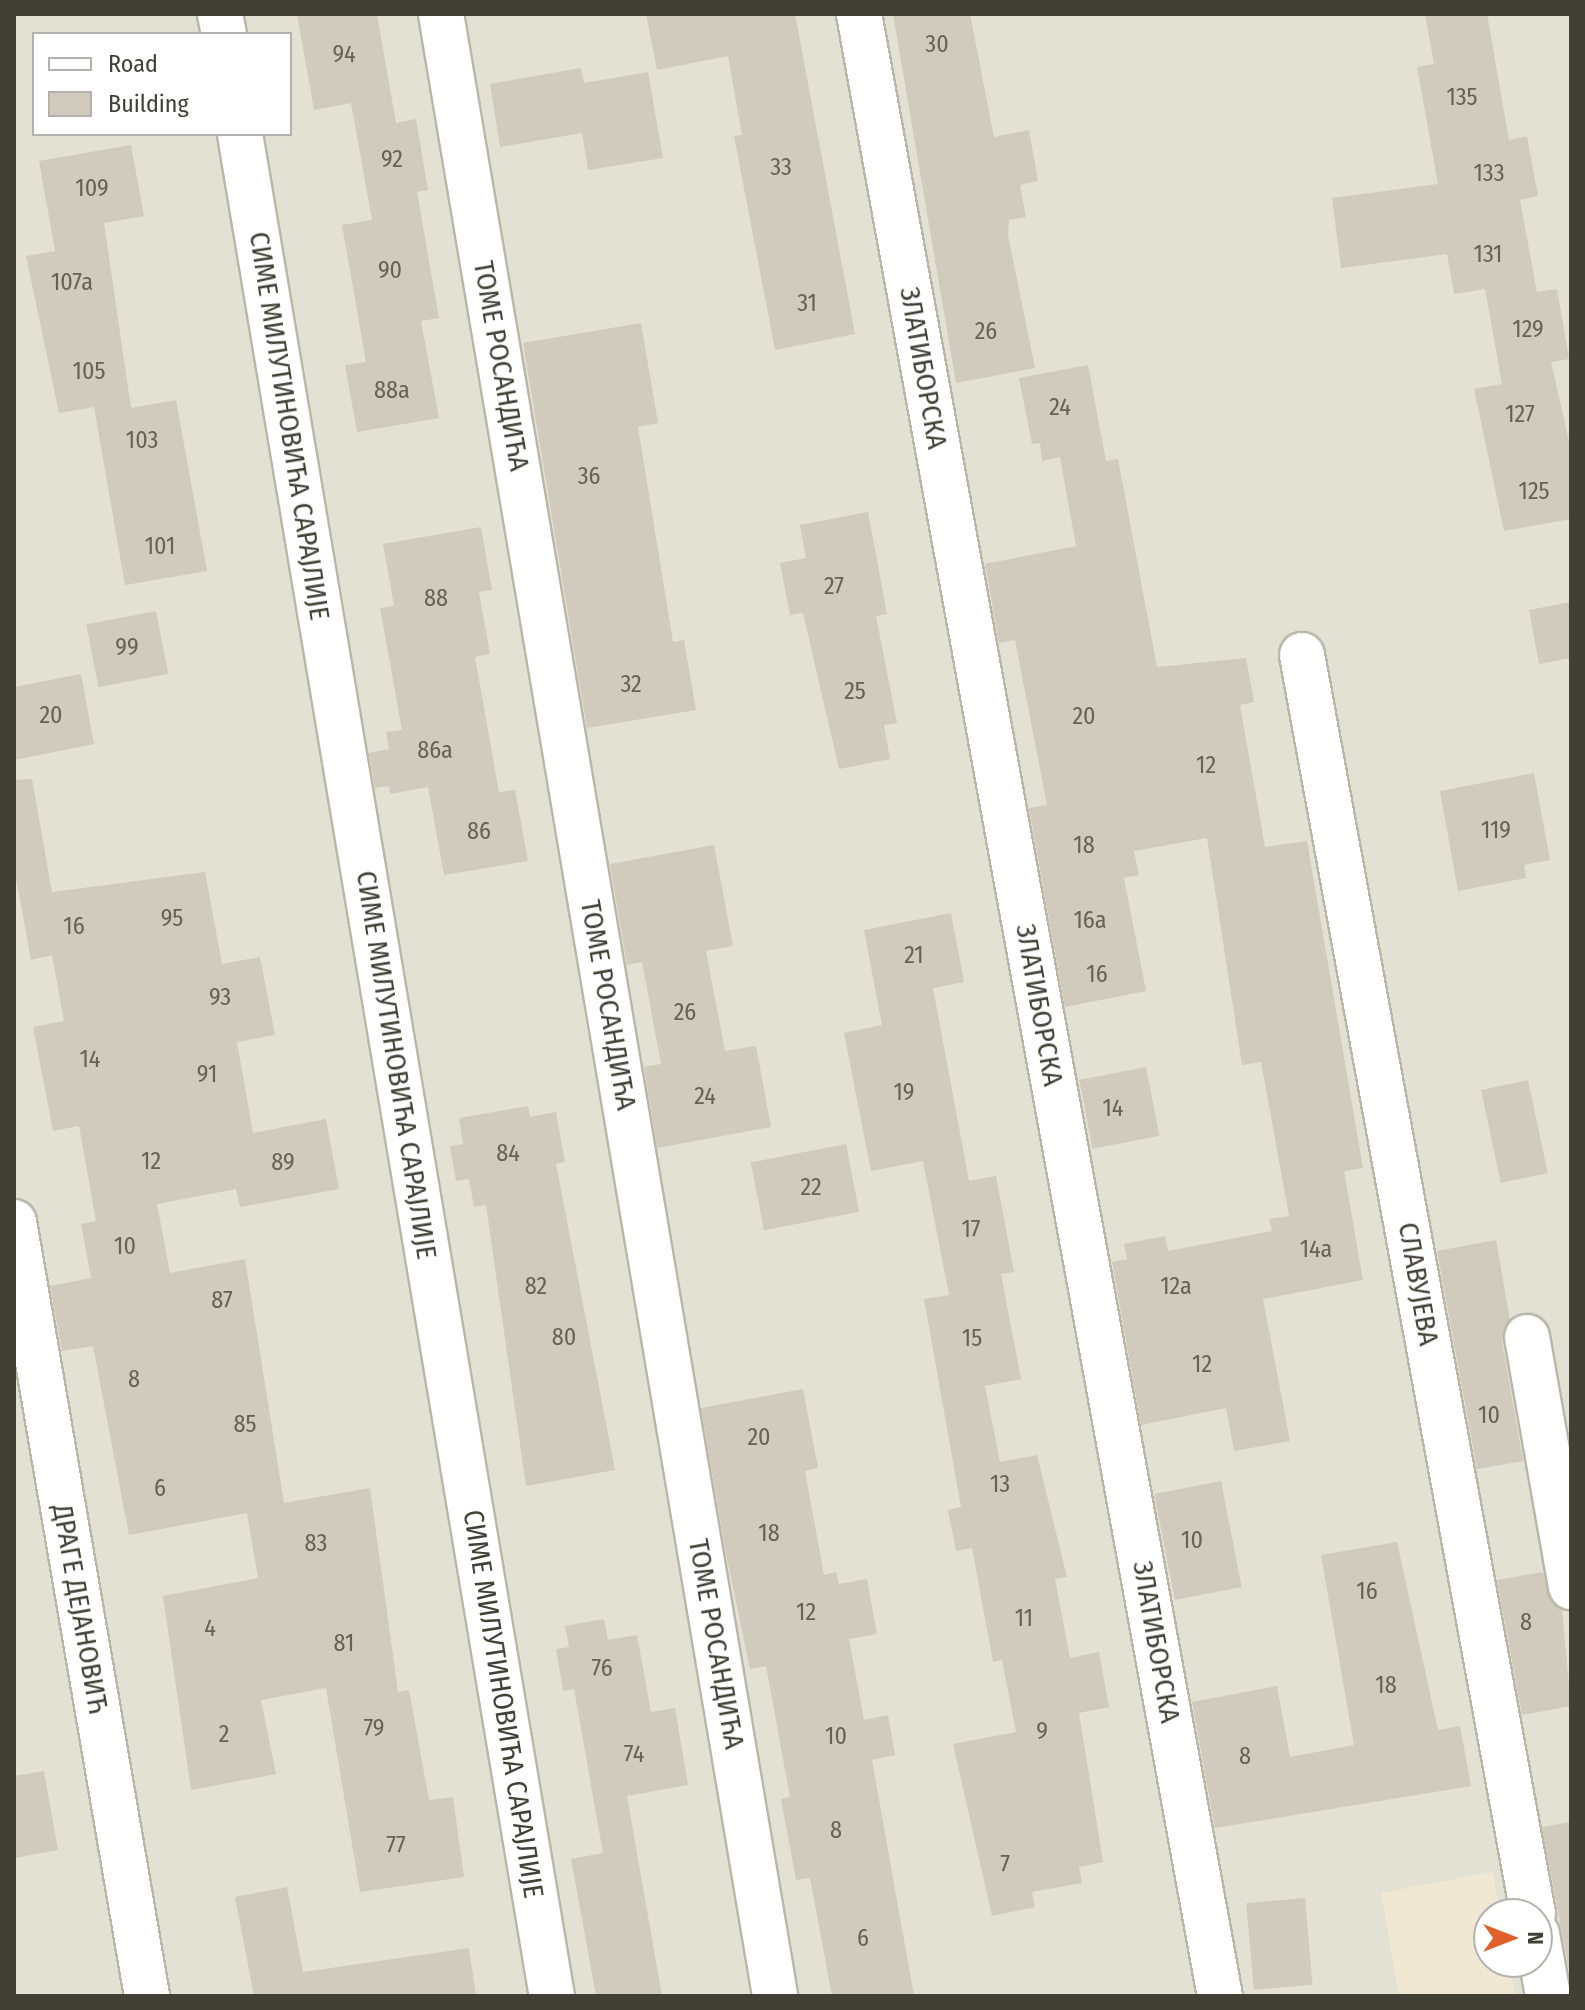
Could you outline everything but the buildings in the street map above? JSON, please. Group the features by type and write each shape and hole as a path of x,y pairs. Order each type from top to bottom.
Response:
{"street":[{"name":"ТОМЕ РОСАНДИЋА","path":"441,14 775,1996"},
{"name":"ЗЛАТИБОРСКА","path":"859,14 1220,1996"},
{"name":"СИМЕ МИЛУТИНОВИЋА САРАЈЛИЈЕ","path":"240,136 552,1996"},
{"name":"СЛАВУЈЕВА","path":"1302,655 1530,1898"},
{"name":"ДРАГЕ ДЕЈАНОВИЋ","path":"14,1222 147,1996"},
{"path":"1527,1337 1571,1587"}],"shaded area":[{"path":"14,14 1571,14 1571,1996 14,1996"},
{"path":"1493,1872 1497,1898 1473,1898 1473,1978 1512,1978 1515,1996 1399,1996 1381,1893"}]}
